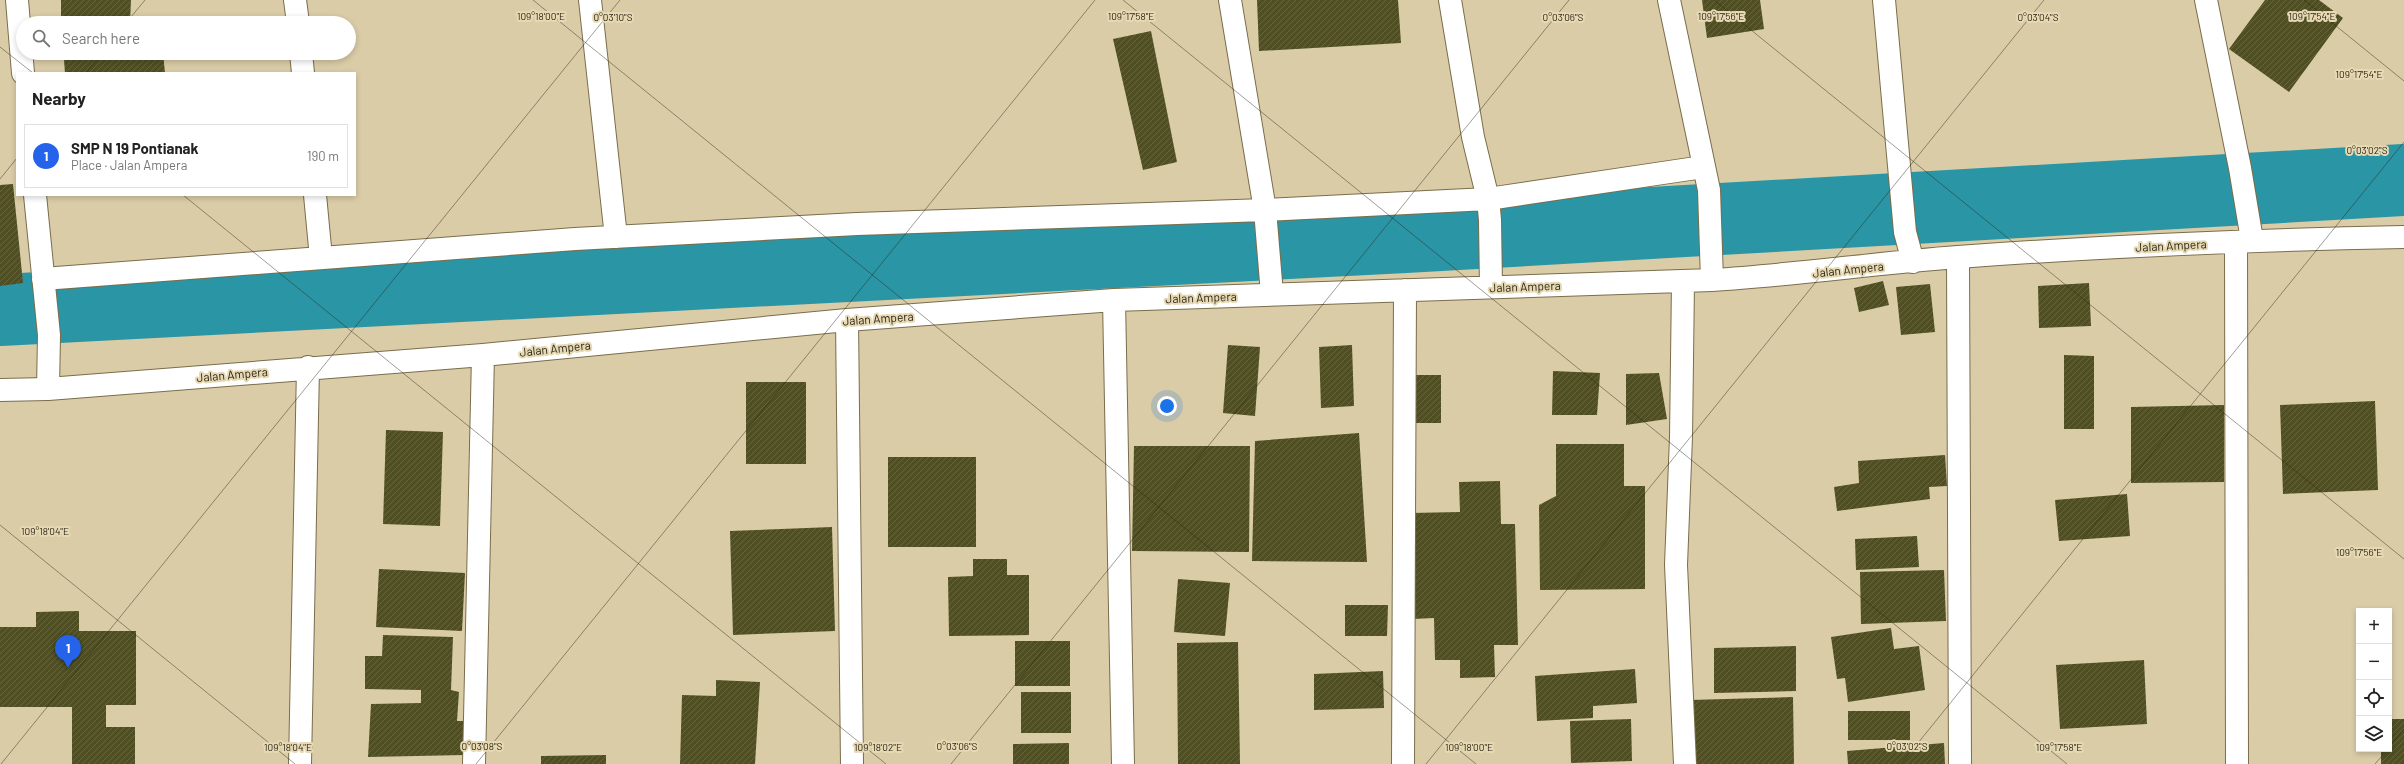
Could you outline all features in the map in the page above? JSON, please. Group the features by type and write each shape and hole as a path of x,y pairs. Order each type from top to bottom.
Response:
{"street":[{"path":"17,0 18,16"},
{"path":"295,0 297,16"},
{"path":"590,0 616,237"},
{"path":"1230,0 1266,216 1272,294"},
{"path":"1450,0 1473,137 1489,209 1491,287"},
{"path":"1669,0 1709,190 1712,280"},
{"path":"1884,0 1905,232 1913,262"},
{"path":"2206,0 2240,168 2248,219 2244,241 2237,764"},
{"path":"22,60 23,72"},
{"path":"302,60 303,72"},
{"path":"44,290 321,258 616,237 857,224 1266,216 1489,209 1704,167"},
{"path":"35,196 49,335 48,389"},
{"path":"315,196 321,258"},
{"name":"Jalan Ampera","path":"0,390 48,389 308,367 483,355 847,320 1114,300 1683,282 1795,275 1958,257 2244,241 2404,237"},
{"path":"1958,257 1960,764"},
{"path":"1683,282 1681,437 1676,565 1684,764"},
{"path":"1403,764 1405,290"},
{"path":"1114,300 1123,764"},
{"path":"847,320 852,764"},
{"path":"474,764 483,355"},
{"path":"300,764 308,367"}],"building":[{"path":"61,0 131,0 130,16 61,16"},
{"path":"1257,0 1398,0 1401,43 1259,51"},
{"path":"1702,0 1760,0 1764,29 1707,38"},
{"path":"2265,0 2319,0 2343,18 2289,92 2229,49"},
{"path":"1151,31 1177,162 1143,170 1113,39"},
{"path":"64,60 164,60 165,72 65,72"},
{"path":"13,184 23,283 0,286 0,185"},
{"path":"1883,281 1889,305 1859,312 1854,288"},
{"path":"2089,283 2091,326 2039,328 2038,286"},
{"path":"1930,284 1935,332 1901,335 1896,287"},
{"path":"1228,345 1260,347 1255,416 1223,413"},
{"path":"1352,345 1354,406 1321,408 1319,347"},
{"path":"2064,355 2094,356 2094,429 2064,429"},
{"path":"1553,371 1600,373 1597,415 1552,415"},
{"path":"1659,373 1667,419 1626,425 1626,374"},
{"path":"1412,375 1441,375 1441,423 1413,423"},
{"path":"746,382 806,382 806,464 746,464"},
{"path":"2375,401 2378,490 2283,494 2280,405"},
{"path":"2224,405 2224,482 2131,483 2131,407"},
{"path":"386,430 443,432 440,526 383,524"},
{"path":"1359,433 1367,562 1252,561 1255,441"},
{"path":"1556,444 1624,444 1624,486 1645,486 1645,589 1540,590 1539,505 1556,496"},
{"path":"1134,446 1250,446 1249,552 1132,551"},
{"path":"1945,455 1947,486 1929,487 1930,499 1837,511 1834,487 1859,483 1858,461"},
{"path":"888,457 976,457 976,547 888,547"},
{"path":"1500,481 1501,524 1515,524 1518,645 1494,645 1495,677 1460,678 1460,660 1435,660 1434,618 1413,619 1410,513 1460,512 1459,482"},
{"path":"2127,494 2130,536 2059,541 2055,500"},
{"path":"832,527 835,631 733,635 730,531"},
{"path":"1917,536 1919,567 1856,570 1855,539"},
{"path":"973,559 1007,559 1007,575 1029,575 1029,635 949,636 948,577 973,576"},
{"path":"379,569 465,573 462,631 376,627"},
{"path":"1944,570 1946,621 1861,624 1860,572"},
{"path":"1178,579 1230,583 1225,636 1174,632"},
{"path":"1345,605 1388,605 1387,636 1345,636"},
{"path":"79,611 79,631 136,631 136,705 106,705 106,727 135,727 135,764 72,764 72,707 0,707 0,627 36,627 36,612"},
{"path":"1891,628 1894,649 1919,646 1925,690 1848,702 1845,678 1837,679 1831,637"},
{"path":"383,635 453,637 451,690 459,692 457,721 467,721 464,755 368,757 371,704 421,703 421,690 365,689 365,656 382,656"},
{"path":"1015,641 1070,641 1070,686 1015,686"},
{"path":"1238,642 1240,764 1178,764 1177,643"},
{"path":"1796,646 1796,691 1714,693 1714,648"},
{"path":"2144,660 2147,724 2060,729 2056,665"},
{"path":"1635,669 1637,703 1593,706 1593,718 1537,721 1535,676"},
{"path":"1383,671 1384,708 1314,710 1314,674"},
{"path":"716,680 760,682 755,764 680,764 682,695 716,696"},
{"path":"1021,692 1071,692 1071,733 1021,733"},
{"path":"1793,697 1794,764 1691,764 1690,700"},
{"path":"1848,711 1910,711 1910,740 1848,740"},
{"path":"1631,719 1632,761 1571,763 1570,721"},
{"path":"2392,719 2404,719 2404,764 2381,764 2381,752 2392,752"},
{"path":"1069,743 1069,764 1013,764 1013,744"},
{"path":"1944,743 1945,764 1848,764 1847,751"},
{"path":"606,755 606,764 541,764 541,756"}],"waterway":[{"path":"0,310 1405,237 2404,180"}],"place":[{"name":"SMP N 19 Pontianak","path":"68,668"}]}
